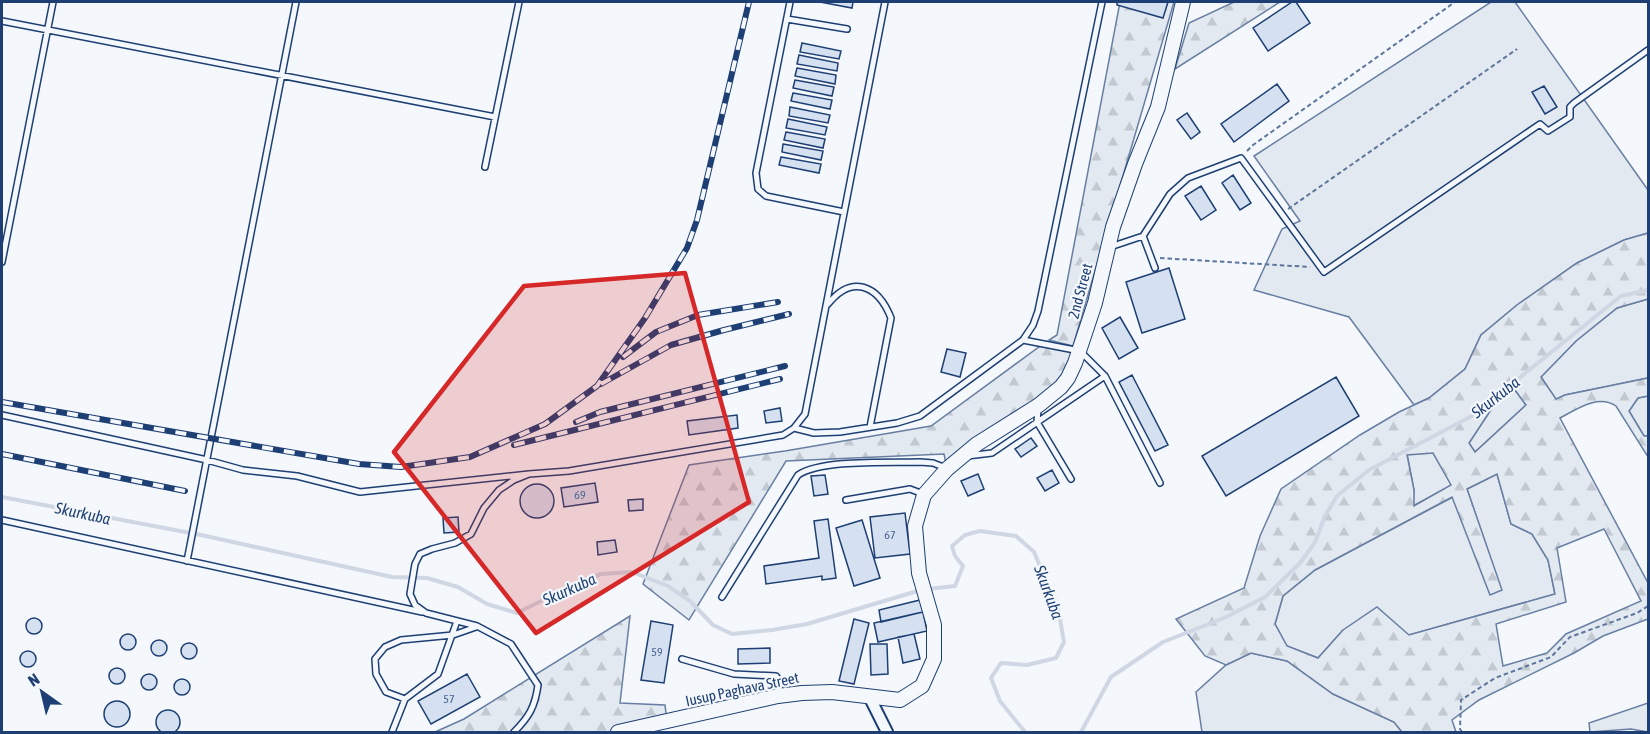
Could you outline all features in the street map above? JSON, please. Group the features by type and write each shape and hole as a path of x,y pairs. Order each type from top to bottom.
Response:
{"street":[{"name":"2nd Street","path":"915,526 924,495 947,469 977,444 1039,405 1061,387 1068,378 1080,351 1095,303 1113,227 1158,107 1183,2"},
{"name":"Iusup Paghava Street","path":"618,732 644,730 778,696 832,692 900,700 921,686 934,658 934,625 919,573 915,526"},
{"path":"870,698 887,732"}],"lane":[{"path":"2,262 53,2"},
{"path":"187,561 296,2"},
{"path":"485,167 519,2"},
{"path":"790,2 756,173 758,189 766,196 844,212"},
{"path":"2,415 243,470 297,476 360,492 569,471 783,435 794,428 805,414 885,2"},
{"path":"794,428 814,433 897,423 920,416 1023,340 1033,325 1038,311 1102,2"},
{"path":"787,19 847,29"},
{"path":"2,21 495,117"},
{"path":"1108,247 1143,236 1170,194 1188,178 1241,158 1324,272 1540,124 1548,131 1570,117 1570,107 1574,103 1648,50"},
{"path":"1143,236 1155,268"},
{"path":"826,306 837,292 847,287 858,287 873,291 885,303 891,318 870,427"},
{"path":"1023,340 1080,351 1105,376 1160,483"},
{"path":"962,456 992,453 1105,376"},
{"path":"1039,405 1037,422 1071,479"},
{"path":"722,597 798,475 808,469 827,465 920,462 933,463 947,469"},
{"path":"426,613 415,605 410,594 415,564 420,554 455,543 471,534 484,508 499,490 529,474"},
{"path":"846,500 910,489 924,495"},
{"path":"2,520 477,626 511,645 538,685 536,700 528,718 514,732"},
{"path":"392,732 405,699 438,674 457,621"},
{"path":"405,699 386,692 376,674 375,659 386,647 401,640 453,635 477,626"},
{"path":"682,659 734,674 776,676 780,682 778,696"}],"path":[{"path":"1241,158 1254,145 1455,2"},
{"path":"1282,214 1517,49"},
{"path":"1152,258 1320,267"},
{"path":"1462,732 1460,729 1461,700 1495,678 1551,657 1570,637 1637,613 1648,606"}],"highlighted area":[{"path":"685,273 749,502 536,633 394,452 524,286"}],"green space":[{"path":"1120,2 1174,2 1073,346 1049,340 1057,335"},
{"path":"1234,2 1280,2 1175,69 1189,23"},
{"path":"1491,2 1515,2 1648,190 1648,233 1624,240 1577,263 1517,305 1481,335 1465,369 1429,398 1414,405 1349,317 1254,290 1282,229 1300,221 1254,156"},
{"path":"1648,233 1648,299 1617,308 1576,341 1541,377 1556,399 1565,395 1648,378 1648,396 1638,398 1629,411 1644,436 1648,436 1648,457 1616,406 1595,402 1560,418 1648,583 1648,619 1603,636 1574,653 1479,700 1452,720 1456,732 1402,732 1394,722 1333,694 1287,661 1251,653 1226,665 1205,656 1176,619 1244,588 1260,536 1281,489 1360,435 1399,412 1429,398 1465,369 1481,335 1517,305 1577,263 1624,240","holes":["1515,390 1526,405 1475,452 1469,443 1494,405","1433,453 1451,485 1414,506 1414,490 1407,455","1497,474 1511,524 1532,534 1548,560 1555,594 1409,635 1377,607 1343,630 1318,658 1287,646 1275,624 1283,596 1315,570 1452,497 1490,595 1502,590 1467,489","1604,529 1641,601 1566,634 1547,653 1503,666 1496,624 1566,602 1557,548"]},
{"path":"1648,299 1648,378 1565,395 1556,400 1541,377 1576,341 1617,308"},
{"path":"1043,344 1080,351 1068,378 947,469 944,454 786,461 689,620 643,584 689,465 931,426"},
{"path":"1515,390 1526,405 1475,452 1469,443 1494,405"},
{"path":"1648,396 1648,436 1644,436 1629,411 1638,398"},
{"path":"1433,453 1452,485 1413,506 1414,490 1407,454"},
{"path":"1497,474 1511,524 1532,534 1548,560 1555,594 1409,635 1343,630 1318,658 1287,646 1275,624 1283,596 1315,570 1453,497 1490,594 1501,589 1467,489"},
{"path":"630,616 620,703 665,705 667,722 618,732 435,732 464,719"},
{"path":"1251,653 1287,661 1333,694 1394,722 1402,732 1202,732 1196,692 1226,665"},
{"path":"1648,703 1648,732 1631,729 1590,732 1589,723"}],"building":[{"path":"820,2 853,2 852,8"},
{"path":"1117,2 1168,2 1163,18 1117,5"},
{"path":"1292,2 1296,2 1310,23 1268,51 1253,28"},
{"path":"802,43 841,51 839,59 800,52"},
{"path":"799,55 838,63 837,71 797,64"},
{"path":"797,68 836,75 835,84 795,76"},
{"path":"795,80 834,87 832,96 793,88"},
{"path":"1277,84 1289,101 1234,142 1221,124"},
{"path":"1544,86 1557,107 1545,114 1532,92"},
{"path":"793,93 832,100 830,109 791,101"},
{"path":"790,107 830,115 828,123 789,116"},
{"path":"1187,113 1200,132 1191,139 1177,120"},
{"path":"788,119 827,127 825,135 786,128"},
{"path":"786,132 825,139 823,148 784,140"},
{"path":"783,144 823,151 821,160 782,152"},
{"path":"781,157 821,164 819,173 779,165"},
{"path":"1233,175 1251,203 1240,210 1222,183"},
{"path":"1201,186 1216,210 1201,220 1185,196"},
{"path":"1169,268 1185,319 1142,333 1126,282"},
{"path":"1120,317 1138,348 1119,359 1102,328"},
{"path":"947,349 966,353 960,377 941,372"},
{"path":"1132,375 1168,445 1155,451 1119,382"},
{"path":"1336,377 1359,416 1226,496 1202,456"},
{"path":"780,408 782,421 766,423 764,411"},
{"path":"737,415 738,428 689,435 687,421"},
{"path":"1031,438 1037,446 1021,457 1015,449"},
{"path":"1052,470 1059,483 1045,491 1037,478"},
{"path":"978,474 984,489 968,496 961,481"},
{"path":"825,475 828,494 814,496 811,476"},
{"path":"595,483 598,502 564,507 561,488"},
{"path":"537,484 549,489 554,501 549,513 537,518 525,513 520,501 525,489"},
{"path":"643,499 643,510 629,511 628,500"},
{"path":"905,513 910,554 875,558 870,517"},
{"path":"458,517 459,532 444,533 443,518"},
{"path":"828,519 836,578 822,580 822,576 766,584 764,566 819,558 814,521"},
{"path":"862,520 880,578 854,586 836,528"},
{"path":"615,540 617,552 598,555 597,542"},
{"path":"920,600 923,612 881,622 879,610"},
{"path":"923,612 927,631 878,642 874,623"},
{"path":"31,618 37,618 42,626 40,632 31,634 26,629 26,623"},
{"path":"854,619 869,623 854,684 839,681"},
{"path":"651,621 673,625 664,683 641,680"},
{"path":"125,634 131,634 136,642 134,648 125,650 120,645 120,639"},
{"path":"914,634 920,659 903,663 898,637"},
{"path":"156,640 162,640 167,648 165,654 156,656 151,651 151,645"},
{"path":"186,643 192,643 197,651 195,657 186,659 181,654 181,648"},
{"path":"870,644 887,644 888,674 871,675"},
{"path":"770,648 770,663 738,664 738,649"},
{"path":"25,651 31,651 36,659 34,665 25,667 20,662 20,656"},
{"path":"114,668 120,668 125,676 123,682 114,684 109,679 109,673"},
{"path":"146,674 152,674 157,682 155,688 146,690 141,685 141,679"},
{"path":"467,674 480,697 431,724 418,701"},
{"path":"179,679 185,679 190,687 188,693 179,695 174,690 174,684"},
{"path":"117,701 126,705 130,714 126,723 117,727 108,723 104,714 108,705"},
{"path":"168,710 177,713 180,722 177,731 168,734 159,731 156,722 159,713"}],"waterway":[{"name":"Skurkuba","path":"1081,732 1111,677 1163,642 1224,618 1265,597 1300,563 1315,542 1325,516 1337,496 1369,470 1472,416 1621,296 1648,290"},
{"name":"Skurkuba","path":"2,497 201,535 392,577 427,578 458,587 487,604 517,613 581,581 601,574 632,572 668,586 690,601 713,625 732,634 807,624 921,590"},
{"name":"Skurkuba","path":"928,589 955,586 963,566 955,556 952,546 965,535 980,531 1016,536 1034,552 1058,608 1064,642 1056,658 1027,665 1001,663 991,678 1000,701 1025,732"}],"railway":[{"path":"2,402 359,464 401,467 470,457 545,424 597,386 645,318 687,248 697,220 749,2"},
{"path":"623,357 656,332 698,315 778,302"},
{"path":"601,384 671,345 789,314"},
{"path":"576,422 600,412 785,366"},
{"path":"514,445 780,379"},
{"path":"2,454 185,491"}]}
